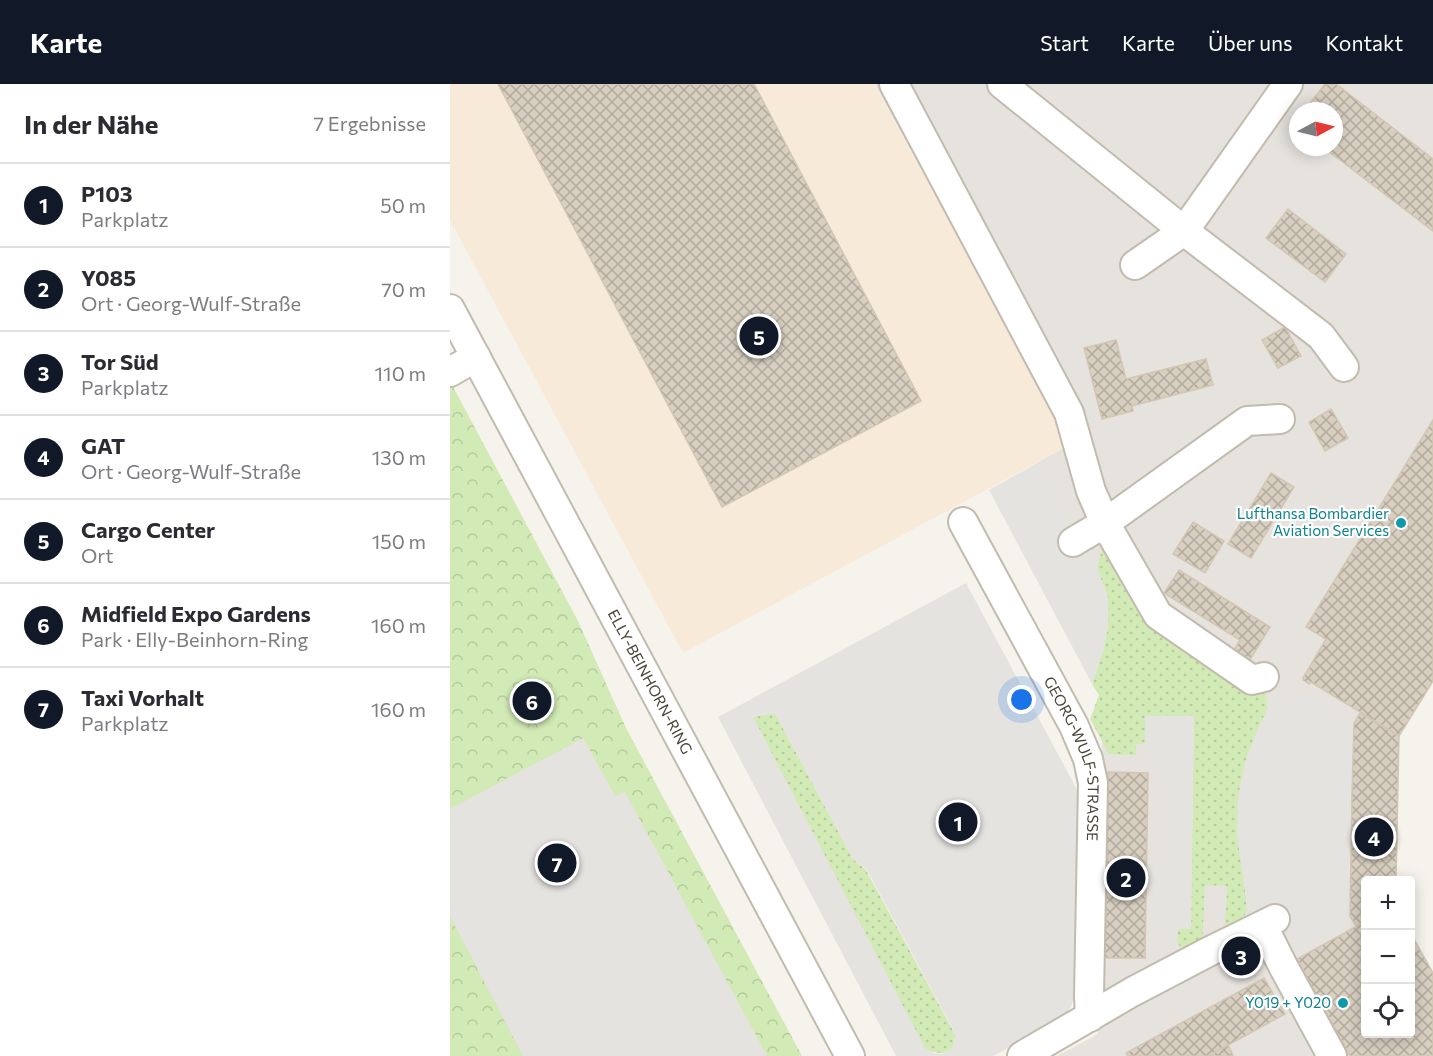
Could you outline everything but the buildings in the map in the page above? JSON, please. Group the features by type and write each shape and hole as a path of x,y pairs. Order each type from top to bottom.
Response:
{"street":[{"path":"894,84 1069,413 1091,491 1105,523 1158,615 1252,680 1264,676"},
{"path":"1002,84 1184,231 1321,336 1344,367"},
{"path":"1135,265 1184,231 1288,84"},
{"name":"ELLY-BEINHORN-RING","path":"450,309 850,1056"},
{"path":"450,372 476,357"},
{"path":"1073,542 1105,523 1247,421 1280,419"},
{"name":"GEORG-WULF-STRASSE","path":"963,522 1074,726 1088,759 1093,783 1090,1017"},
{"path":"1022,1056 1212,950 1269,923 1283,966 1332,1056"}],"shaded area":[{"path":"450,84 498,84 722,507 921,401 754,84 874,84 1054,415 1064,448 683,653 450,220"},
{"path":"875,84 1433,84 1433,420 1306,627 1326,639 1303,681 1309,684 1311,682 1360,713 1354,723 1352,794 1350,916 1356,926 1297,959 1350,1056 1057,1056 1098,1034 1101,775 1104,647 1108,598 1096,568 1039,462 1064,448 1054,415"},
{"path":"1064,448 1040,462 1097,568 1108,598 1108,627 1092,684 989,490"},
{"path":"966,583 1081,797 1080,985 1068,1013 1050,1026 993,1056 896,1056 718,717","holes":["775,713 853,859 867,870 955,1033 955,1041 947,1052 934,1053 925,1048 753,717"]},
{"path":"1305,695 1354,723 1350,916 1303,946 1247,910 1237,834 1238,797 1245,762 1271,702"},
{"path":"1145,716 1194,716 1191,929 1156,928 1159,762 1145,761"},
{"path":"583,738 615,796 625,792 767,1056 523,1056 450,916 450,809"}],"green space":[{"path":"450,381 578,621 626,728 802,1056 450,1056"},
{"path":"1104,542 1155,624 1266,694 1267,709 1257,731 1237,834 1247,910 1243,919 1225,930 1227,886 1205,885 1202,946 1183,951 1178,941 1178,929 1191,928 1194,717 1150,743 1136,744 1136,755 1109,754 1090,719 1099,695 1092,684 1104,647 1108,598 1097,568"},
{"path":"775,713 853,859 866,870 955,1034 955,1041 950,1050 937,1053 925,1049 752,717"}],"place":[{"name":"Cargo Center","path":"759,336"},
{"name":"Lufthansa Bombardier Aviation Services","path":"1401,523"},
{"name":"Midfield Expo Gardens","path":"532,701"},
{"name":"P103","path":"958,822"},
{"name":"GAT","path":"1374,837"},
{"name":"Taxi Vorhalt","path":"557,863"},
{"name":"Y085","path":"1126,878"},
{"name":"Tor Süd","path":"1241,956"},
{"name":"Y019 + Y020","path":"1343,1003"}]}
